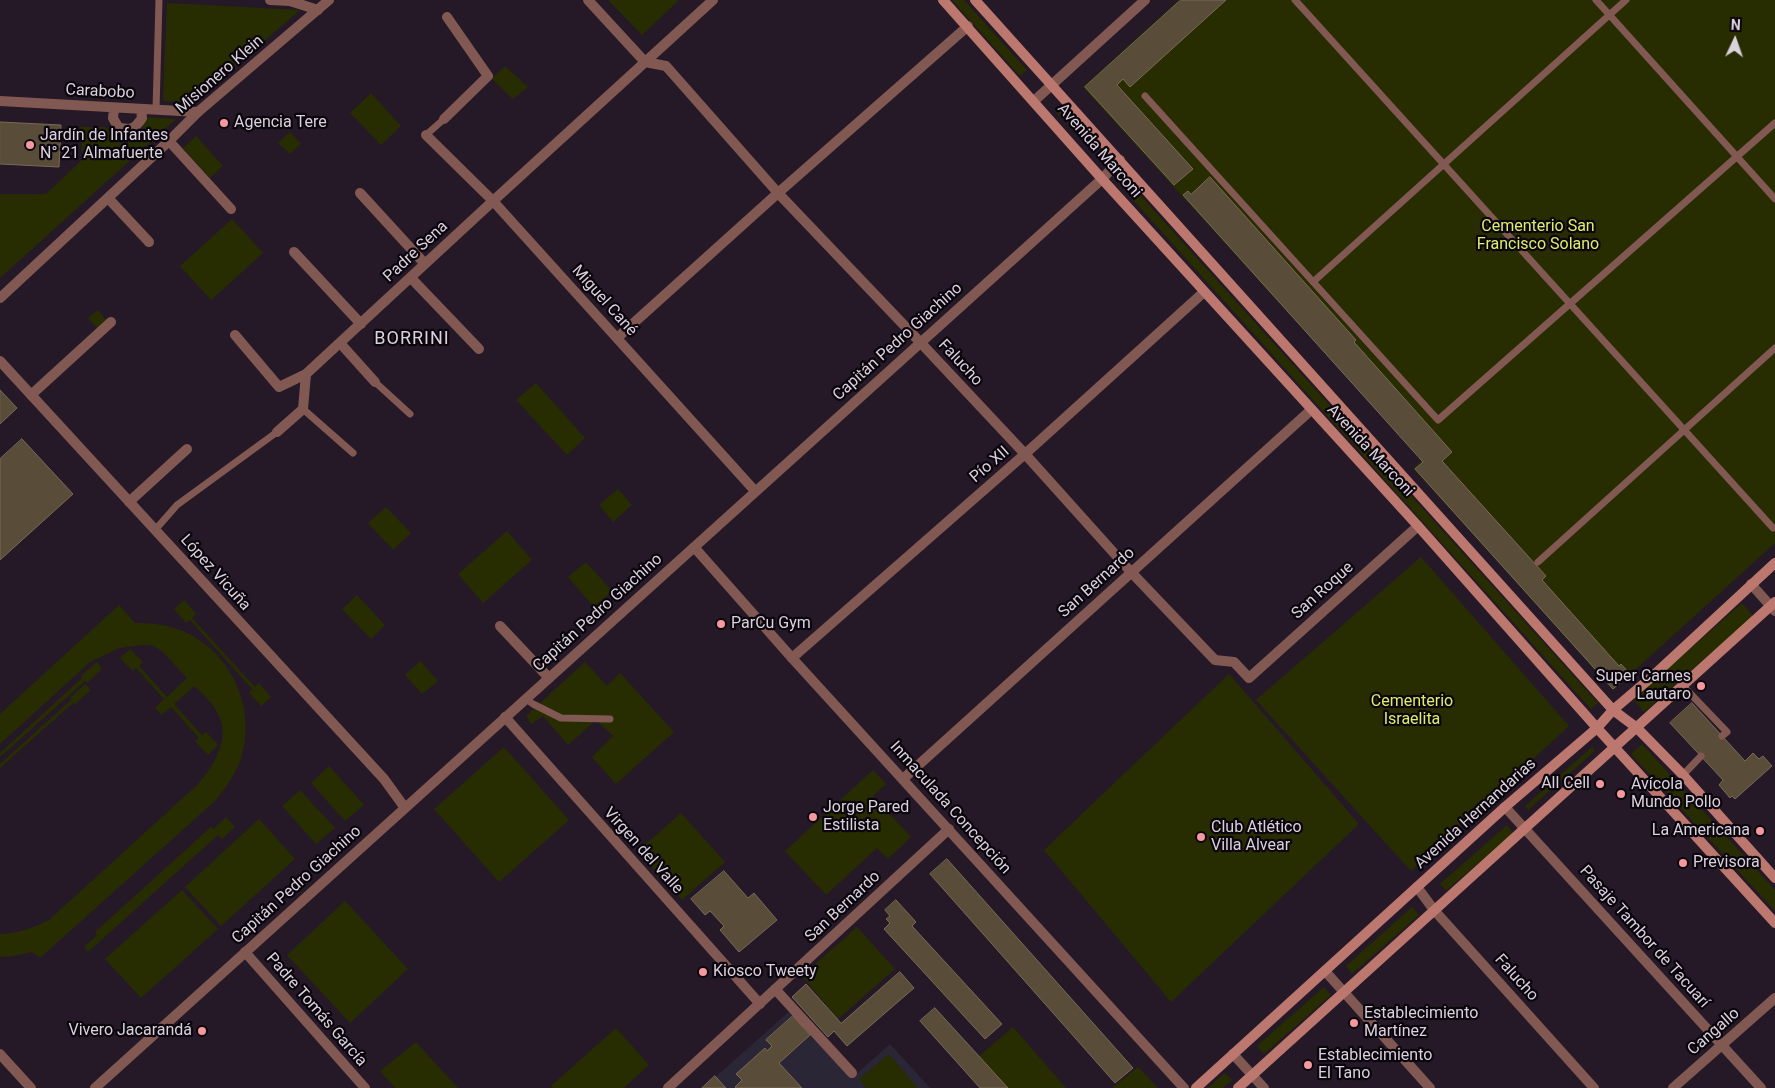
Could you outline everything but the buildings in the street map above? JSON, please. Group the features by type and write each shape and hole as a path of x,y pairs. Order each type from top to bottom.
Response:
{"main road":[{"name":"Avenida Marconi","path":"943,0 1102,179 1418,526 1597,728 1775,923"},
{"name":"Avenida Marconi","path":"975,0 1613,710 1637,728 1683,775 1775,878"},
{"name":"Avenida Hernandarias","path":"1196,1088 1505,807 1597,728 1613,710 1654,675 1775,563"},
{"path":"1238,1088 1637,728 1682,685 1774,606"}],"street":[{"path":"270,0 290,1 318,10"},
{"name":"Misionero Klein","path":"0,298 198,112 329,0"},
{"path":"588,0 645,62"},
{"name":"Padre Sena","path":"235,336 279,387 306,374 714,0"},
{"path":"1034,101 1145,0"},
{"path":"444,119 488,76 447,17"},
{"path":"617,338 968,26"},
{"name":"Falucho","path":"645,62 666,66 778,193 1025,454 1131,572 1216,660 1234,662 1249,678"},
{"name":"Carabobo","path":"0,101 198,112"},
{"path":"114,108 112,118 118,127 127,130 137,127 142,118 141,109"},
{"name":"Miguel Cané","path":"426,135 493,201 755,491"},
{"path":"169,141 231,209"},
{"name":"Capitán Pedro Giachino","path":"95,1088 1102,179 1120,160"},
{"path":"360,193 425,264"},
{"path":"108,198 149,242"},
{"path":"294,252 361,324"},
{"path":"411,278 479,349"},
{"name":"Pío XII","path":"792,658 1025,454 1204,292"},
{"path":"31,394 111,322"},
{"path":"340,343 375,382"},
{"name":"López Vicuña","path":"0,361 384,779 405,808"},
{"path":"277,432 303,409 306,374"},
{"name":"San Bernardo","path":"903,779 1311,410"},
{"path":"129,502 187,449"},
{"name":"San Roque","path":"1249,678 1418,526"},
{"name":"Inmaculada Concepción","path":"694,547 792,658 1184,1088"},
{"path":"1751,584 1774,606"},
{"path":"500,626 549,678"},
{"name":"Virgen del Valle","path":"505,717 760,1004"},
{"name":"Pasaje Tambor de Tacuarí","path":"1505,807 1761,1088"},
{"name":"San Bernardo","path":"668,1088 949,829"},
{"name":"Falucho","path":"1417,887 1434,910 1594,1088"},
{"name":"Padre Tomás García","path":"245,952 364,1088"},
{"path":"1325,971 1430,1088"},
{"path":"775,989 852,1073"},
{"name":"Cangallo","path":"1673,1088 1775,998"},
{"path":"0,1054 31,1088"},
{"path":"1233,1054 1264,1088"}],"lane":[{"path":"156,110 158,0"},
{"path":"1295,0 1773,528"},
{"path":"1596,0 1775,199"},
{"path":"1313,282 1626,0"},
{"path":"1144,96 1438,420 1775,123"},
{"path":"426,135 444,119"},
{"path":"1538,562 1775,348"},
{"path":"375,382 410,414"},
{"path":"303,409 353,453"},
{"path":"155,530 177,505 277,432"},
{"path":"1682,685 1727,732 1722,736"},
{"path":"526,699 561,718 610,719"},
{"path":"1683,775 1701,756"}],"shaded area":[{"path":"792,1009 853,1077 890,1044 930,1088 703,1088"}],"green space":[{"path":"608,0 679,0 642,35"},
{"path":"952,0 964,0 1027,70 1020,76"},
{"name":"Cementerio San Francisco Solano","path":"1179,0 1775,0 1775,543 1613,690 1413,468 1422,460 1083,87"},
{"path":"167,3 300,10 193,103 163,101"},
{"path":"505,66 528,87 513,99 492,79"},
{"path":"371,93 401,126 381,145 350,113"},
{"path":"1063,107 1101,146 1094,152 1057,113"},
{"path":"145,117 176,119 0,278 0,194 46,194 83,159 80,127 105,127 123,145 139,139"},
{"path":"290,132 301,144 290,154 278,143"},
{"path":"196,136 223,166 210,178 183,148"},
{"path":"1132,186 1598,703 1591,709 1126,192"},
{"path":"232,219 263,253 211,300 180,266"},
{"path":"98,310 106,320 97,328 88,318"},
{"path":"536,383 585,438 567,455 516,400"},
{"path":"618,489 632,505 613,522 599,505"},
{"path":"386,507 411,533 393,550 368,523"},
{"path":"507,531 532,560 483,603 458,574"},
{"name":"Cementerio Israelita","path":"1421,557 1569,726 1411,871 1256,700"},
{"path":"586,562 612,591 594,607 568,577"},
{"path":"357,595 385,625 371,639 342,609"},
{"path":"184,600 196,614 192,618 255,687 259,683 271,697 261,706 249,693 252,689 190,620 186,623 174,609"},
{"path":"1742,603 1753,616 1644,712 1633,699"},
{"path":"119,605 135,623 148,623 181,630 204,643 218,656 230,672 244,707 246,726 239,764 216,800 40,958 32,952 0,957 0,934 26,930 49,920 197,785 215,760 219,751 223,731 221,722 212,705 194,686 174,704 202,735 206,732 218,745 208,755 195,741 199,738 171,707 161,715 155,708 164,699 136,668 133,671 120,658 130,649 143,662 139,666 167,697 187,678 163,652 154,646 143,645 119,648 90,662 0,744 0,714"},
{"path":"420,661 438,681 422,694 405,675"},
{"path":"97,662 102,669 87,683 85,681 0,757 0,753"},
{"path":"585,662 607,686 620,673 674,732 616,784 592,757 613,736 596,720 568,745 543,716 531,724 526,716"},
{"name":"Club Atlético Villa Alvear","path":"1229,674 1359,824 1171,1002 1044,850"},
{"path":"85,684 91,690 75,704 73,703 0,768 0,764 71,700 70,698"},
{"path":"1642,744 1775,890 1775,911 1631,754"},
{"path":"504,747 569,820 499,882 434,809"},
{"path":"1592,747 1595,751 1528,810 1525,806"},
{"path":"329,766 364,805 345,821 311,783"},
{"path":"873,770 886,784 873,796 911,837 888,859 877,848 826,895 785,851"},
{"path":"300,790 335,828 316,844 282,806"},
{"path":"681,813 725,862 682,900 638,851"},
{"path":"226,817 235,827 222,839 218,835 88,952 84,947 97,935 95,932 211,827 214,829"},
{"path":"259,819 295,859 221,926 185,887"},
{"path":"1507,825 1513,833 1446,891 1440,884"},
{"path":"182,890 218,929 141,998 105,959"},
{"path":"345,901 408,969 350,1023 287,955"},
{"path":"1412,907 1419,915 1352,974 1346,966"},
{"path":"857,927 895,969 838,1019 802,976"},
{"path":"1324,987 1331,995 1264,1054 1257,1046"},
{"path":"1013,1027 1066,1088 1003,1088 977,1058"},
{"path":"616,1028 649,1065 624,1088 553,1088 551,1086"},
{"path":"416,1042 458,1088 395,1088 380,1071"},
{"path":"889,1054 918,1088 866,1088 859,1079"},
{"path":"1138,1067 1158,1088 1112,1088"},
{"path":"1225,1073 1232,1080 1223,1088 1208,1088"}],"place":[{"name":"Agencia Tere","path":"224,123"},
{"name":"Jardín de Infantes N° 21 Almafuerte","path":"30,145"},
{"name":"ParCu Gym","path":"721,624"},
{"name":"Super Carnes Lautaro","path":"1701,686"},
{"name":"All Cell","path":"1600,784"},
{"name":"Avícola Mundo Pollo","path":"1621,794"},
{"name":"Jorge Pared Estilista","path":"813,817"},
{"name":"La Americana","path":"1760,831"},
{"name":"Club Atlético Villa Alvear","path":"1201,837"},
{"name":"Previsora","path":"1683,863"},
{"name":"Kiosco Tweety","path":"703,972"},
{"name":"Establecimiento Martínez","path":"1354,1023"},
{"name":"Vivero Jacarandá","path":"202,1031"},
{"name":"Establecimiento El Tano","path":"1308,1065"}],"district":[{"name":"BORRINI","path":"412,339"}]}
